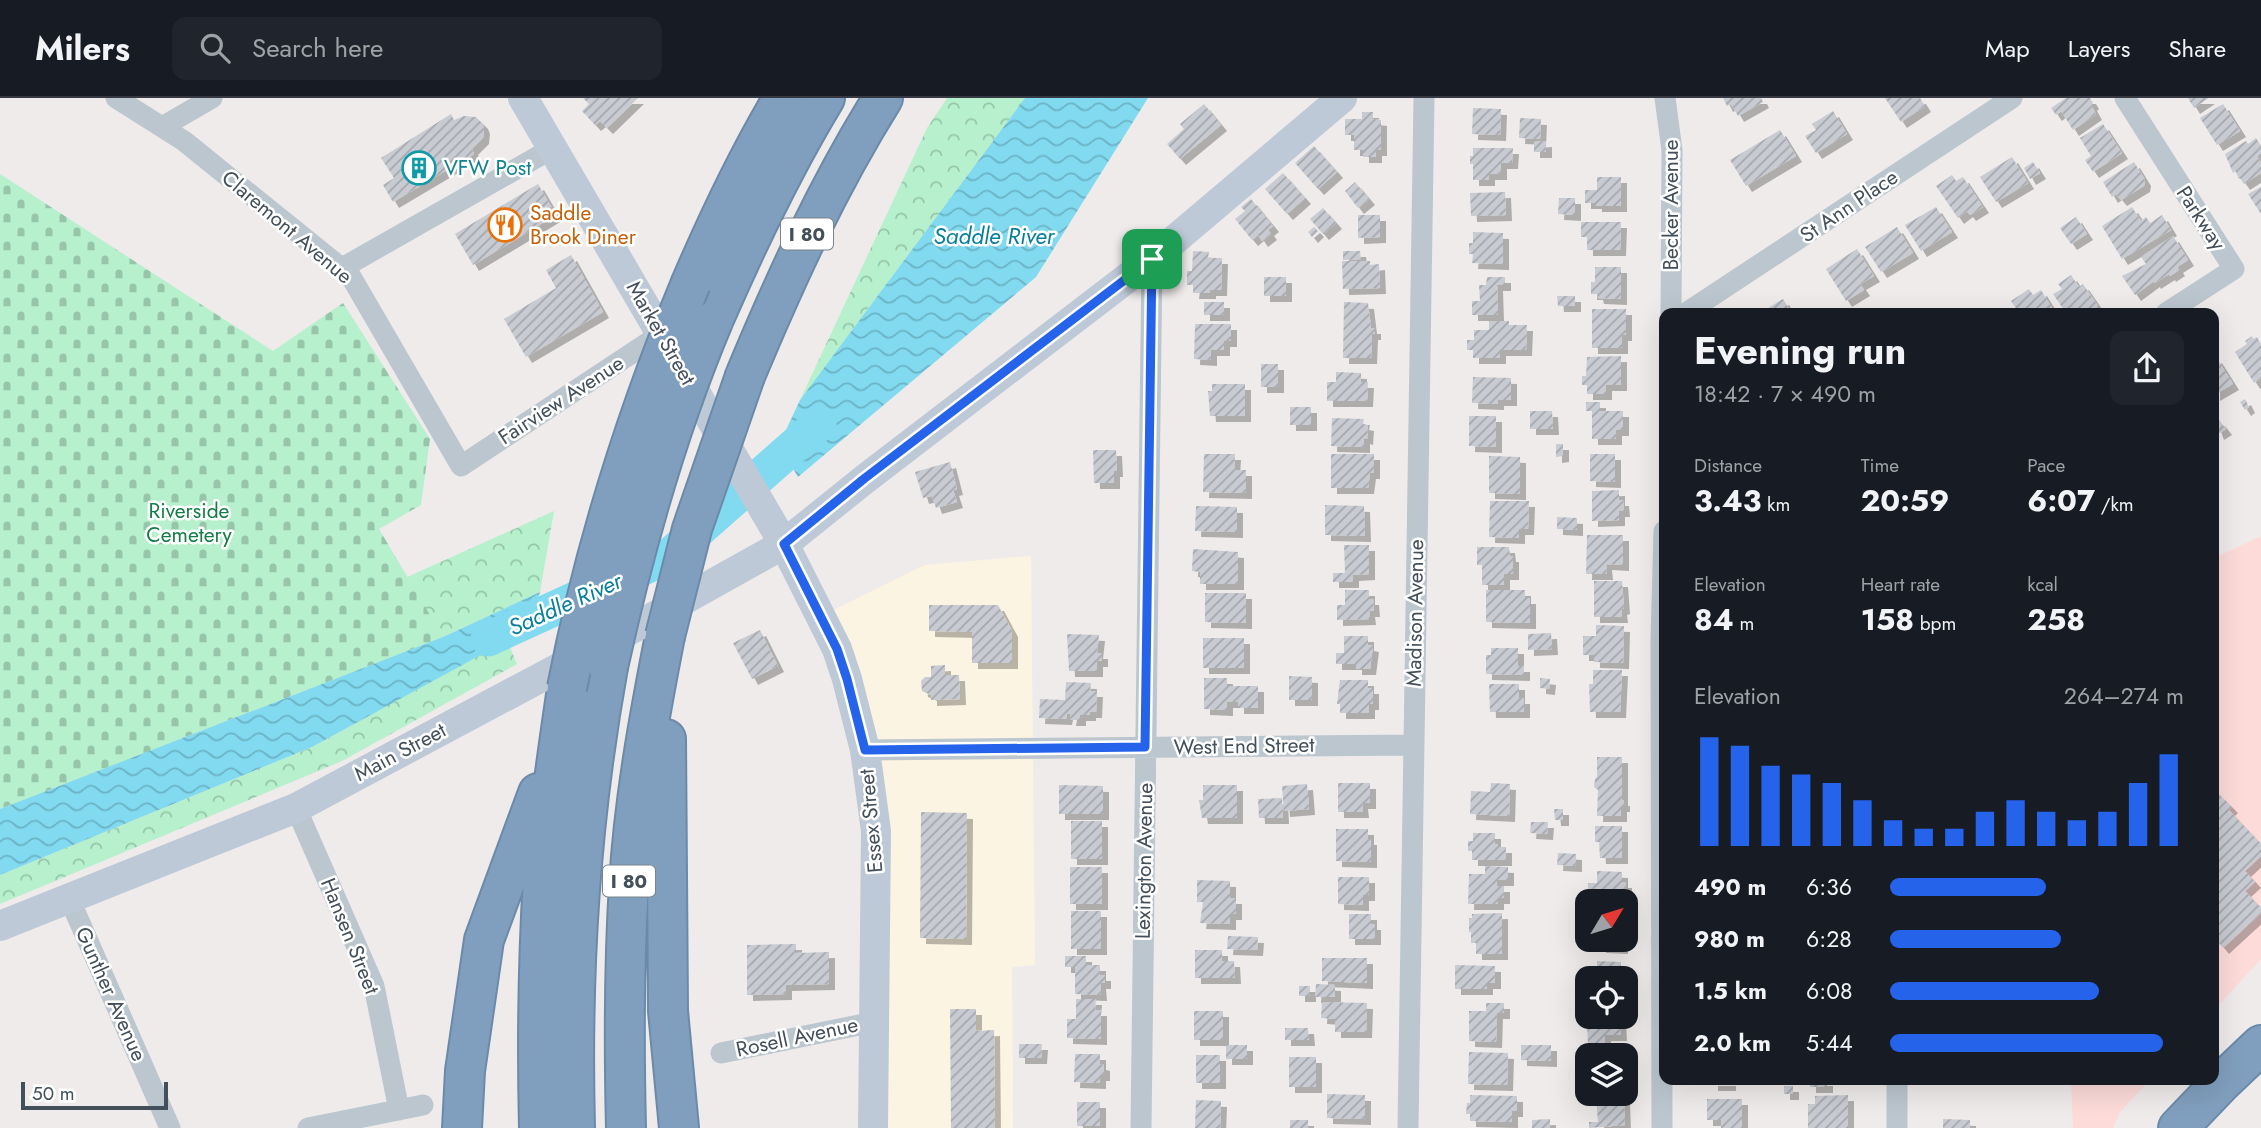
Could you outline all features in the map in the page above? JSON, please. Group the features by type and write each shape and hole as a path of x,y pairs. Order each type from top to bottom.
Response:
{"highway":[{"path":"539,1128 539,946 549,817 567,688 592,573 624,461 662,353 732,193 783,98"},
{"name":"I 80","path":"575,1128 574,1025 579,883 593,753 608,667 628,579 660,463 713,321 770,198 825,98"},
{"name":"I 80","path":"626,1128 625,978 629,883 643,760 665,636 692,528 745,376 782,286 813,222 883,98"},
{"path":"665,636 668,1011 679,1128"},
{"path":"462,1128 465,1071 484,940 560,732"},
{"path":"2178,1128 2261,1045"},
{"path":"2211,1128 2261,1077"}],"street":[{"name":"Claremont Avenue","path":"116,98 184,141 350,275 461,466"},
{"path":"162,127 212,98"},
{"name":"Market Street","path":"523,98 734,459"},
{"name":"Main Street","path":"0,926 296,808 626,632 777,532 865,478 1152,259 1342,98"},
{"name":"Madison Avenue","path":"1408,1128 1424,98"},
{"name":"Becker Avenue","path":"1665,98 1672,150 1671,308"},
{"name":"St Ann Place","path":"1694,308 2012,98"},
{"name":"Parkway","path":"2125,98 2234,269 2174,308"},
{"path":"342,268 553,148"},
{"name":"Lexington Avenue","path":"1141,1128 1152,259"},
{"name":"Fairview Avenue","path":"461,466 661,334"},
{"name":"Essex Street","path":"734,459 777,532 837,649 865,750 876,831 873,1128"},
{"name":"West End Street","path":"865,750 1412,745"},
{"name":"Hansen Street","path":"296,808 374,986 399,1110"},
{"name":"Gunther Avenue","path":"69,898 170,1128"},
{"name":"Rosell Avenue","path":"720,1053 874,1021"},
{"path":"1662,1085 1662,1128"},
{"path":"1897,1085 1897,1128"},
{"path":"308,1128 423,1105"}],"shaded area":[{"path":"2261,536 2261,959 2219,1005 2219,556"},
{"path":"1031,556 1035,965 1012,967 1013,1128 873,1128 877,870 821,616 925,565"},
{"path":"2071,1085 2145,1085 2120,1112 2113,1128 2073,1128"}],"green space":[{"path":"947,98 1025,98 800,400 927,128"},
{"name":"Riverside Cemetery","path":"0,174 273,351 343,303 430,439 421,505 379,529 443,637 0,809"},
{"path":"554,511 540,592 443,637 0,809 336,609"},
{"path":"507,640 517,664 342,761 0,904 0,875 312,747"}],"water":[{"name":"Saddle River","path":"1025,98 1148,98 1036,277 798,477 779,445 800,400"},
{"name":"Saddle River","path":"540,592 530,628 312,747 0,875 0,809 443,637"}],"building":[{"path":"583,98 638,98 607,128 600,121 595,125 582,111 589,104"},
{"path":"1723,98 1761,98 1763,102 1738,116 1731,104 1727,106"},
{"path":"1885,98 1920,98 1925,106 1901,122"},
{"path":"2066,98 2090,98 2096,114 2073,130 2061,111 2056,115 2051,108"},
{"path":"2188,98 2209,98 2194,108"},
{"path":"1204,104 1221,125 1180,159 1167,144 1184,129 1180,124"},
{"path":"2223,104 2240,131 2217,145 2200,118"},
{"path":"1473,108 1501,109 1500,135 1472,134"},
{"path":"1833,111 1847,134 1816,153 1805,136 1816,130 1812,124"},
{"path":"1362,112 1373,112 1373,119 1381,120 1381,150 1376,150 1376,157 1363,157 1363,150 1354,150 1354,135 1345,135 1345,119 1362,119"},
{"name":"VFW Post","path":"451,114 454,120 464,116 476,117 482,123 483,138 472,149 474,154 393,202 383,185 394,178 381,158"},
{"path":"1520,118 1541,119 1540,139 1519,138"},
{"path":"2103,124 2122,153 2093,172 2085,160 2091,156 2080,138"},
{"path":"1780,130 1796,156 1746,186 1730,160"},
{"path":"2256,138 2261,146 2261,153 2257,156 2261,163 2261,173 2244,184 2235,171 2233,173 2225,154"},
{"path":"1546,141 1546,152 1534,152 1534,142"},
{"path":"1314,146 1337,172 1318,189 1295,163"},
{"path":"1473,148 1513,148 1512,163 1501,163 1501,174 1489,174 1489,180 1473,180 1470,156 1473,156"},
{"path":"2012,157 2028,183 1996,202 1980,177"},
{"path":"2033,162 2040,173 2030,179 2024,168"},
{"path":"2134,162 2145,180 2144,186 2121,200 2116,194 2112,197 2103,182"},
{"path":"1283,173 1305,198 1287,214 1265,189"},
{"path":"1952,175 1956,181 1963,177 1983,207 1970,215 1967,211 1958,218 1936,186"},
{"path":"1597,177 1621,177 1621,206 1585,203 1585,190 1597,190"},
{"path":"1355,182 1369,199 1358,208 1345,191"},
{"name":"Saddle Brook Diner","path":"538,184 556,215 473,265 455,234"},
{"path":"2261,187 2261,214 2248,194"},
{"path":"1505,192 1506,215 1471,216 1470,193"},
{"path":"1559,198 1575,198 1575,215 1558,214"},
{"path":"1251,199 1273,226 1268,230 1271,234 1262,241 1258,235 1252,240 1235,219 1245,211 1241,207"},
{"path":"1936,207 1952,232 1921,251 1905,225"},
{"path":"2132,207 2141,221 2146,217 2150,223 2162,215 2171,230 2122,259 2102,226"},
{"path":"1323,208 1336,223 1323,234 1310,219"},
{"path":"1358,215 1380,215 1380,237 1358,238"},
{"path":"2076,217 2087,234 2071,244 2060,228"},
{"path":"1581,222 1621,222 1620,250 1587,250 1587,237 1581,237"},
{"path":"1314,227 1318,231 1312,237 1308,232"},
{"path":"1897,227 1913,253 1881,272 1865,247"},
{"path":"1473,232 1503,233 1503,264 1472,263 1473,254 1469,254 1469,243 1473,243"},
{"path":"2173,236 2188,260 2170,276 2169,274 2155,283 2154,281 2135,295 2122,276 2146,264 2141,257"},
{"path":"1857,249 1874,276 1860,284 1864,290 1846,301 1826,269"},
{"path":"1193,251 1209,252 1208,258 1222,258 1221,290 1193,293 1194,285 1187,285 1187,271 1192,271"},
{"path":"1343,251 1360,251 1361,259 1343,260"},
{"path":"571,255 603,312 526,357 504,319 556,288 546,270"},
{"path":"1342,261 1370,261 1370,265 1379,264 1380,288 1343,289"},
{"path":"1595,267 1621,267 1621,299 1598,298 1597,294 1591,294 1591,282 1595,282"},
{"path":"2071,275 2079,287 2083,284 2098,306 2063,308 2053,294 2062,289 2058,284"},
{"path":"1264,277 1286,277 1286,296 1264,296"},
{"path":"1487,277 1505,277 1505,285 1497,285 1498,315 1472,315 1472,301 1480,301 1479,285 1486,285"},
{"path":"2029,289 2033,295 2041,290 2052,308 2016,308 2011,301"},
{"path":"1557,296 1575,296 1575,306 1558,306"},
{"path":"1783,299 1789,308 1768,308"},
{"path":"1204,302 1224,302 1224,315 1204,315"},
{"path":"1344,302 1368,303 1371,328 1375,328 1375,334 1372,334 1371,358 1343,358"},
{"path":"1592,309 1626,309 1626,335 1622,335 1622,348 1592,348"},
{"path":"1489,321 1527,325 1526,350 1500,350 1500,358 1473,358 1473,350 1467,350 1467,340 1474,340 1474,330 1489,330"},
{"path":"1195,324 1231,324 1231,341 1224,341 1224,350 1211,350 1211,360 1194,359"},
{"path":"2252,336 2253,339 2257,337 2261,344 2261,378 2254,383 2235,352 2247,344 2245,341"},
{"path":"1621,356 1621,385 1606,385 1606,394 1587,394 1587,385 1582,385 1582,376 1586,376 1587,357"},
{"path":"2219,362 2233,384 2219,392"},
{"path":"1261,364 1278,364 1278,387 1261,387"},
{"path":"1336,372 1361,373 1361,382 1368,382 1367,401 1327,401 1327,382 1336,382"},
{"path":"1473,377 1511,378 1511,400 1498,400 1498,404 1472,403"},
{"path":"1212,384 1245,384 1245,416 1210,416 1208,391 1212,391"},
{"path":"2245,399 2249,407 2245,410 2240,402"},
{"path":"1586,402 1600,402 1600,411 1623,411 1623,430 1616,430 1616,439 1592,439 1592,411 1586,411"},
{"path":"1290,407 1311,407 1311,425 1290,425"},
{"path":"1530,411 1552,411 1553,429 1530,429"},
{"path":"1469,416 1496,416 1496,447 1469,446"},
{"path":"1332,418 1364,419 1363,424 1368,425 1364,447 1331,446"},
{"path":"2219,420 2226,429 2219,433"},
{"path":"1556,444 1563,444 1563,456 1556,457"},
{"path":"1093,450 1116,450 1117,471 1114,471 1114,483 1094,483"},
{"path":"1204,454 1235,454 1234,470 1246,470 1246,493 1203,492"},
{"path":"1331,454 1374,454 1374,473 1370,473 1368,488 1331,488"},
{"path":"1590,454 1615,454 1615,482 1590,481"},
{"path":"1489,456 1520,457 1520,494 1489,493"},
{"path":"950,462 957,489 953,490 957,502 936,508 932,496 923,498 915,472"},
{"path":"1619,490 1619,500 1623,500 1624,511 1619,511 1619,520 1592,521 1592,491"},
{"path":"1490,501 1529,501 1528,529 1519,529 1519,538 1489,537"},
{"path":"1325,505 1364,506 1365,536 1325,535"},
{"path":"1196,506 1237,507 1237,532 1195,531"},
{"path":"1557,517 1577,518 1577,530 1557,529"},
{"path":"1587,535 1623,535 1623,565 1606,564 1607,574 1586,574"},
{"path":"1344,545 1369,545 1369,574 1353,575 1353,582 1333,582 1333,573 1345,573"},
{"path":"1477,547 1509,547 1510,556 1513,556 1513,574 1504,574 1504,585 1482,585 1482,565 1477,565"},
{"path":"1193,549 1238,552 1238,584 1200,584 1200,572 1192,571"},
{"path":"1594,581 1622,581 1622,617 1594,617"},
{"path":"1345,590 1369,590 1374,611 1369,611 1370,619 1337,620 1337,605 1345,605"},
{"path":"1486,590 1525,590 1525,598 1530,598 1530,623 1486,622"},
{"path":"1205,593 1246,593 1246,623 1205,622"},
{"path":"929,605 998,605 1012,631 1012,663 972,663 972,632 929,631"},
{"path":"1596,625 1624,626 1623,663 1594,662 1594,655 1583,655 1583,636 1596,636"},
{"path":"760,630 778,666 752,679 733,643"},
{"path":"1551,633 1552,649 1528,650 1528,634"},
{"path":"1067,634 1099,635 1097,653 1102,653 1102,661 1097,661 1097,671 1069,671"},
{"path":"1344,636 1368,636 1368,645 1373,646 1370,669 1356,669 1356,664 1336,664 1336,653 1344,653"},
{"path":"1203,638 1244,638 1244,668 1203,668"},
{"path":"1491,648 1518,648 1518,666 1524,666 1524,675 1486,674 1486,655 1491,655"},
{"path":"945,665 945,675 959,675 960,699 931,700 931,695 922,691 921,681 925,677 931,677 931,666"},
{"path":"1593,670 1622,670 1620,712 1590,712 1589,684 1593,684"},
{"path":"1289,676 1312,677 1312,700 1289,700"},
{"path":"1204,678 1227,678 1227,686 1258,686 1258,708 1238,708 1238,702 1227,702 1227,710 1204,709"},
{"path":"1540,678 1550,679 1549,689 1540,688"},
{"path":"1340,680 1368,680 1368,688 1373,688 1373,704 1369,704 1369,713 1340,713 1340,704 1337,704"},
{"path":"1066,682 1091,683 1090,691 1097,691 1096,712 1080,715 1080,720 1070,720 1071,714 1067,714 1066,719 1039,718 1040,699 1065,700"},
{"path":"1489,684 1519,684 1519,698 1524,698 1524,712 1490,712"},
{"path":"1597,757 1622,757 1624,806 1621,806 1621,816 1597,816 1598,790 1594,787"},
{"path":"1338,783 1370,783 1370,803 1362,803 1363,812 1338,812"},
{"path":"1491,783 1510,784 1509,816 1470,814 1471,791 1490,792"},
{"path":"1307,784 1309,809 1284,811 1282,786"},
{"path":"1059,785 1103,786 1103,814 1059,814"},
{"path":"1203,785 1237,785 1237,818 1202,818 1199,800 1203,800"},
{"path":"2219,794 2232,807 2229,810 2261,844 2261,856 2245,871 2255,882 2245,891 2261,908 2261,913 2223,948 2219,943"},
{"path":"1282,798 1283,818 1259,818 1258,799"},
{"path":"1554,809 1563,809 1563,820 1555,820"},
{"path":"921,812 967,813 966,939 920,938"},
{"path":"1071,821 1102,821 1102,859 1071,859"},
{"path":"1531,822 1548,822 1547,834 1530,833"},
{"path":"1595,826 1622,826 1622,858 1600,858 1599,842 1595,842"},
{"path":"1336,829 1368,829 1371,862 1336,861"},
{"path":"1473,833 1495,833 1495,844 1498,844 1498,847 1506,847 1506,860 1472,860 1468,841 1473,841"},
{"path":"1558,853 1576,854 1576,866 1557,865"},
{"path":"1485,866 1508,867 1508,880 1497,880 1497,886 1504,886 1504,898 1498,898 1498,904 1468,904 1469,874 1485,874"},
{"path":"1070,867 1102,867 1102,904 1070,904"},
{"path":"1597,871 1622,872 1622,882 1626,882 1626,889 1588,889 1588,883 1597,883"},
{"path":"1338,877 1369,877 1369,895 1363,895 1363,905 1338,904"},
{"path":"1197,880 1230,881 1230,898 1236,898 1236,914 1230,914 1230,924 1200,923 1203,902 1197,902"},
{"path":"1071,911 1101,911 1101,949 1071,949"},
{"path":"1502,913 1502,954 1476,954 1476,943 1471,943 1469,918 1472,918 1472,914"},
{"path":"1349,914 1371,914 1371,924 1375,924 1375,939 1349,939"},
{"path":"1228,936 1258,937 1257,950 1227,949"},
{"path":"796,944 796,953 829,952 829,984 786,985 786,994 747,995 747,945"},
{"path":"1195,950 1222,950 1222,961 1234,961 1235,978 1195,978"},
{"path":"1065,956 1086,956 1086,965 1100,965 1100,975 1105,975 1105,983 1100,983 1101,995 1075,994 1075,967 1065,967"},
{"path":"1322,958 1367,958 1367,983 1322,981"},
{"path":"1597,961 1621,962 1621,966 1597,966"},
{"path":"1455,965 1495,966 1495,983 1487,983 1487,989 1455,989"},
{"path":"1316,984 1335,985 1335,997 1315,997"},
{"path":"1299,986 1310,986 1310,996 1299,996"},
{"path":"1076,999 1096,999 1095,1010 1101,1010 1101,1039 1067,1038 1067,1019 1076,1019"},
{"path":"1322,1002 1367,1003 1366,1032 1335,1032 1335,1019 1321,1018"},
{"path":"1486,1003 1504,1003 1504,1013 1497,1013 1496,1042 1469,1041 1469,1011 1486,1011"},
{"path":"950,1009 976,1009 976,1031 994,1030 995,1128 951,1128"},
{"path":"1194,1011 1223,1011 1223,1040 1194,1040"},
{"path":"1285,1028 1308,1028 1309,1040 1285,1040"},
{"path":"1587,1029 1621,1029 1621,1035 1605,1035 1605,1043 1588,1043"},
{"path":"1019,1044 1042,1044 1041,1058 1019,1058"},
{"path":"1226,1045 1247,1045 1247,1059 1226,1059"},
{"path":"1521,1045 1551,1045 1551,1061 1521,1060"},
{"path":"1469,1052 1508,1053 1507,1085 1468,1084"},
{"path":"1075,1054 1100,1054 1104,1075 1100,1075 1100,1083 1074,1082"},
{"path":"1196,1055 1220,1055 1220,1083 1196,1083"},
{"path":"1289,1057 1316,1057 1316,1087 1289,1087"},
{"path":"1810,1085 1827,1085 1827,1087"},
{"path":"1784,1086 1793,1086 1793,1094 1784,1094"},
{"path":"1327,1094 1365,1095 1365,1119 1327,1118"},
{"path":"1470,1095 1517,1096 1517,1111 1512,1111 1512,1122 1470,1121 1470,1114 1466,1114"},
{"path":"1848,1095 1848,1128 1808,1128 1808,1104 1815,1104 1815,1096"},
{"path":"1707,1099 1742,1099 1742,1128 1721,1128 1721,1120 1707,1120"},
{"path":"1196,1100 1221,1101 1220,1128 1195,1128"},
{"path":"1077,1102 1100,1102 1100,1126 1077,1126"},
{"path":"1597,1106 1624,1106 1625,1125 1589,1128 1589,1122 1598,1122"},
{"path":"1550,1119 1550,1128 1532,1128 1532,1120"},
{"path":"1943,1119 1970,1120 1970,1128 1943,1128"},
{"path":"1290,1120 1308,1120 1308,1128 1290,1128"}],"waterway":[{"name":"Saddle River","path":"488,639 669,556 819,424"}],"place":[{"name":"VFW Post","path":"419,168"},
{"name":"Saddle Brook Diner","path":"505,225"}],"route":[{"path":"1152,259 1145,747 865,750 837,649 784,544 865,478 1152,259"}]}
